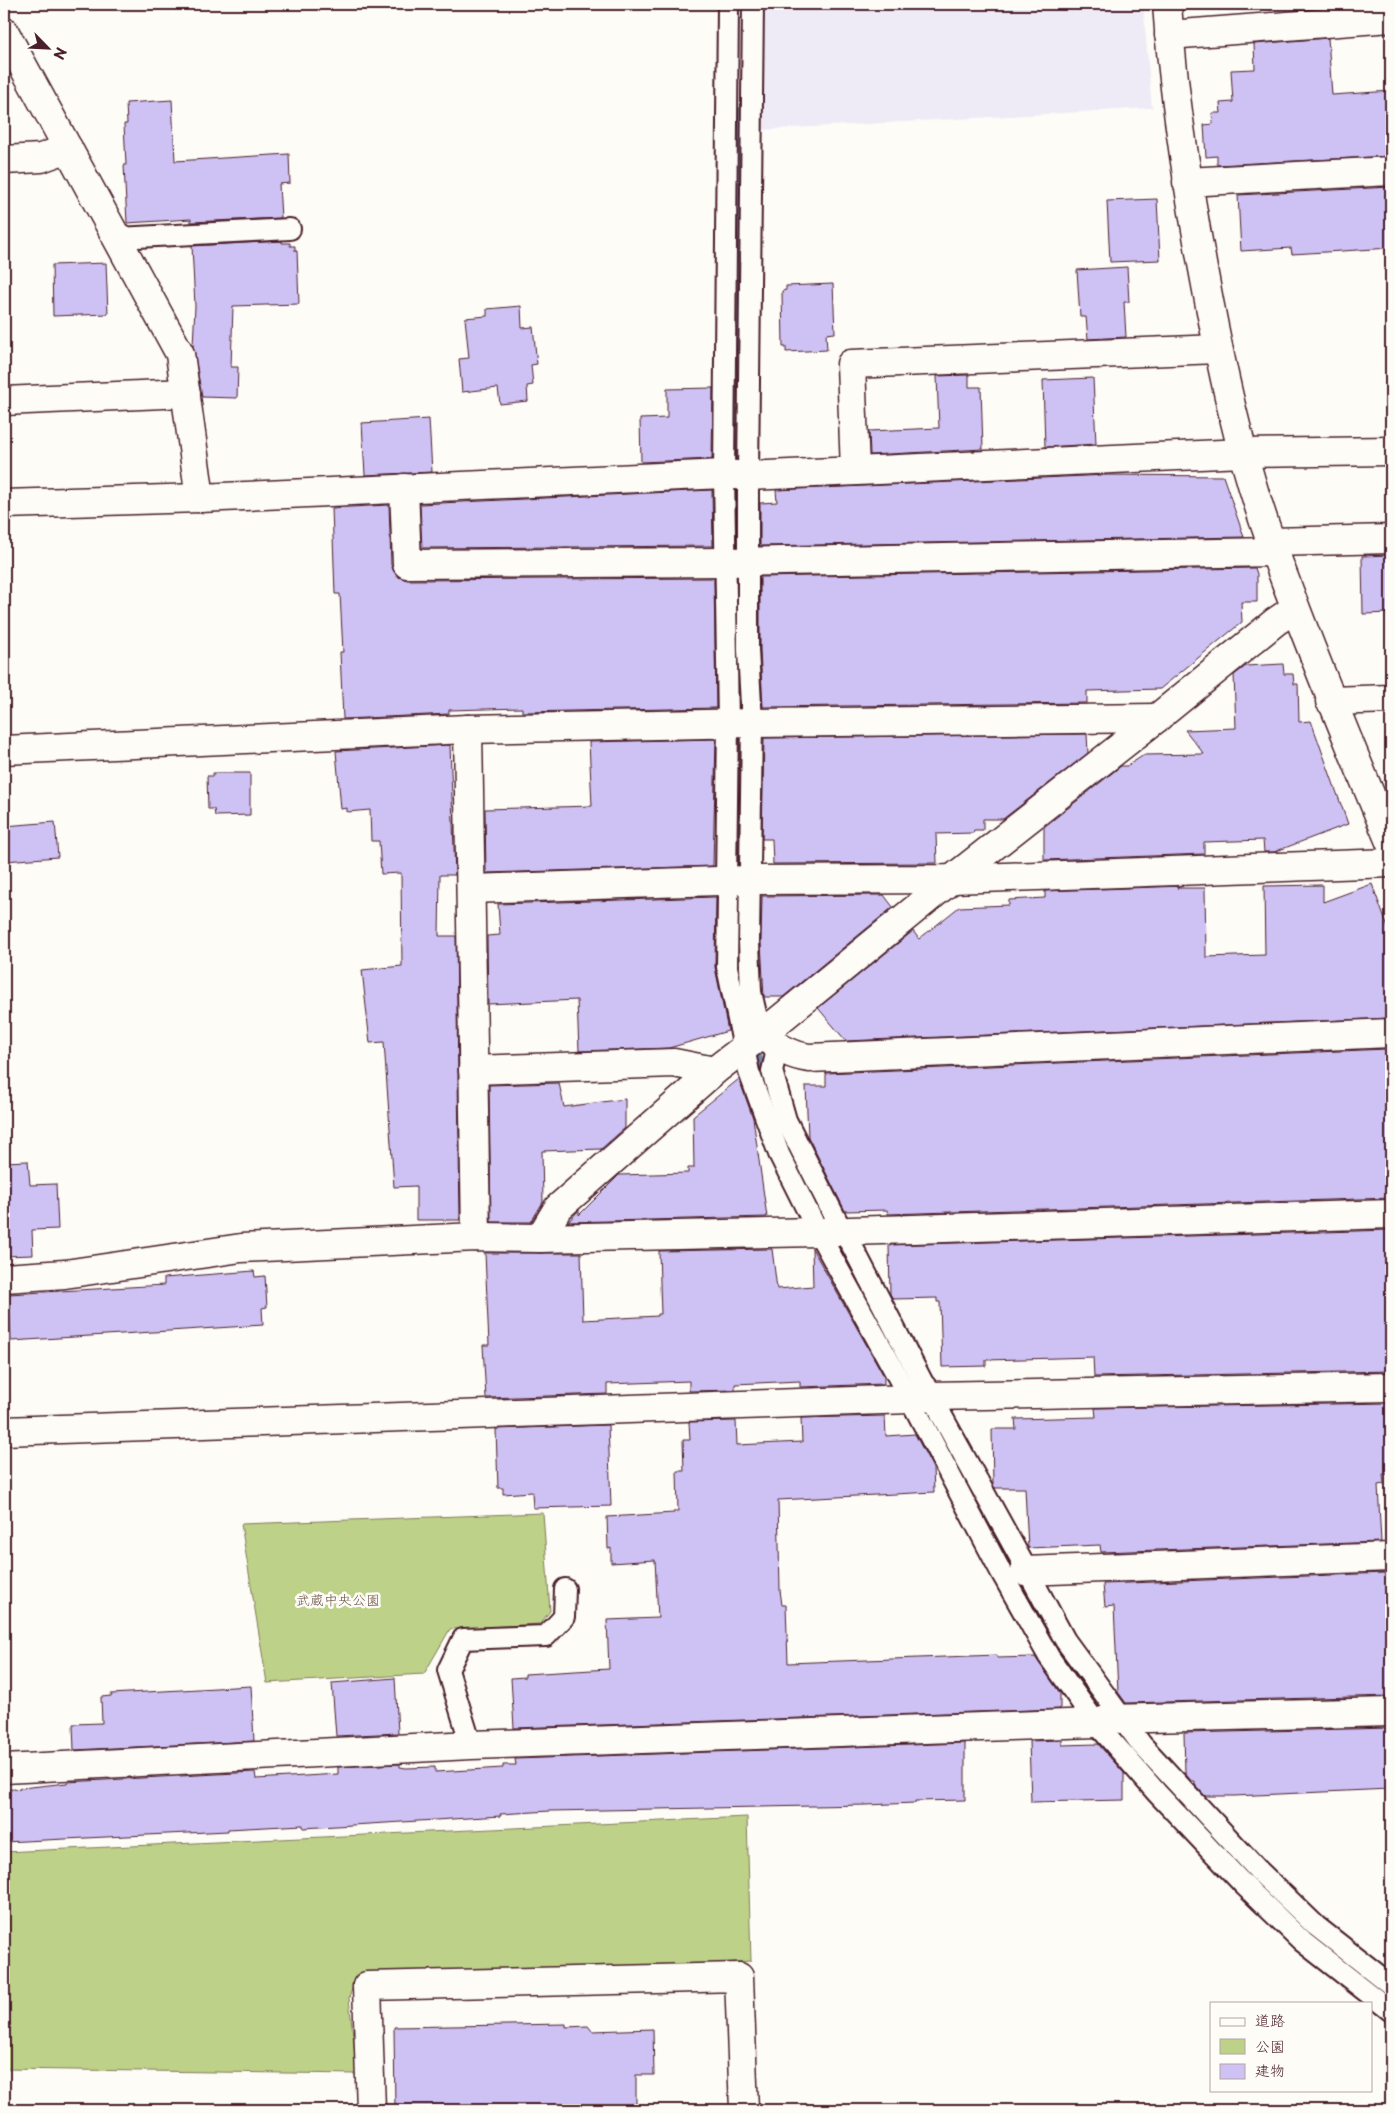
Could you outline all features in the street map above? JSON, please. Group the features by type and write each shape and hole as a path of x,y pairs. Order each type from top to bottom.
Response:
{"street":[{"path":"1167,4 1187,182 1218,349 1243,454 1294,609 1330,701 1391,844"},
{"path":"1169,35 1391,18"},
{"path":"4,32 180,354 200,498"},
{"path":"4,160 41,158 68,148"},
{"path":"1187,182 1391,171"},
{"path":"855,471 851,364 1218,349"},
{"path":"4,401 186,393"},
{"path":"4,504 200,498 1243,454 1391,451"},
{"path":"404,488 407,564 738,562 1273,547 1391,540"},
{"path":"540,1238 558,1208 714,1071 761,1043 952,879 1157,718 1275,622 1294,609"},
{"path":"1330,701 1391,699"},
{"path":"4,750 468,729 740,723 1157,718"},
{"path":"468,729 476,1237"},
{"path":"471,889 737,881 952,879 1391,863"},
{"path":"761,1043 797,1056 809,1058 1391,1033"},
{"path":"473,1070 674,1063 714,1071"},
{"path":"4,1278 64,1274 242,1248 476,1237 540,1238 830,1232 1391,1214"},
{"path":"4,1431 922,1397 1391,1387"},
{"path":"1024,1571 1391,1557"},
{"path":"4,1769 471,1745 1391,1712"},
{"path":"371,2110 367,1986 739,1977 744,2110"}],"lane":[{"path":"728,4 738,562 748,650 740,723 737,881 751,992 761,1043 772,1071 786,1120 830,1232"},
{"path":"736,475 753,4"},
{"path":"118,238 290,229"},
{"path":"761,1043 749,1072 779,1154 830,1232 851,1244 923,1383 922,1397 1001,1572 1049,1657 1110,1721 1147,1751 1258,1870 1316,1926 1391,1985"},
{"path":"922,1397 942,1416 1023,1563 1024,1571 1032,1579 1110,1721 1157,1793 1242,1883 1303,1942 1391,2011"},
{"path":"471,1745 448,1670 464,1639 546,1636 564,1617 565,1589"}],"shaded area":[{"path":"758,4 1143,4 1152,108 758,130"}],"green space":[{"name":"武蔵中央公園","path":"543,1513 550,1611 540,1624 450,1629 424,1674 267,1683 241,1524"},
{"path":"747,1817 751,1961 551,1974 450,1972 356,1977 349,1998 357,2074 4,2069 4,1852"}],"building":[{"path":"1328,38 1332,95 1391,91 1391,156 1217,165 1217,156 1206,157 1204,125 1213,124 1212,113 1221,113 1220,103 1233,102 1231,70 1255,69 1254,44"},
{"path":"172,100 175,161 289,154 290,183 279,184 281,218 191,222 191,219 127,223 124,165 126,165 124,124 127,124 126,103"},
{"path":"1391,187 1391,248 1292,254 1291,248 1241,251 1238,195"},
{"path":"1157,199 1160,260 1110,262 1107,201"},
{"path":"282,241 282,243 290,243 290,246 295,246 295,251 297,251 299,304 233,306 231,367 238,367 237,398 202,397 193,346 195,306 192,246"},
{"path":"106,263 108,314 53,316 52,265"},
{"path":"1127,267 1129,302 1124,302 1126,337 1088,339 1086,317 1080,317 1077,270"},
{"path":"833,284 835,333 826,334 827,350 786,352 786,347 783,347 782,291 786,290 786,286"},
{"path":"521,306 522,328 533,327 537,364 531,365 533,385 527,386 528,401 500,404 498,388 462,392 459,359 469,358 465,318 487,316 487,309"},
{"path":"969,375 969,387 981,387 983,449 870,455 869,431 939,428 937,376"},
{"path":"1093,378 1096,444 1045,447 1043,380"},
{"path":"713,388 712,459 641,462 640,419 667,418 667,389"},
{"path":"429,419 432,472 365,475 362,423"},
{"path":"1108,475 1223,476 1244,537 760,546 760,503 777,502 776,490"},
{"path":"712,490 713,546 422,548 420,504"},
{"path":"389,505 391,565 399,577 407,580 714,578 716,708 522,712 522,708 449,710 449,714 343,719 340,652 343,652 340,594 335,594 332,508"},
{"path":"1391,555 1391,613 1363,614 1362,556"},
{"path":"1255,568 1257,574 1257,602 1241,602 1242,622 1160,689 1087,691 1087,703 763,707 760,650 760,577"},
{"path":"1283,664 1284,674 1293,674 1294,684 1298,684 1299,722 1311,721 1348,824 1274,852 1264,852 1263,840 1204,842 1204,854 1044,860 1044,827 1121,766 1127,766 1144,755 1204,754 1185,730 1236,728 1234,675 1246,666"},
{"path":"1087,734 1088,753 1003,819 983,819 983,830 974,830 973,833 936,834 937,863 773,864 772,839 762,839 764,738"},
{"path":"716,739 713,866 486,873 485,809 592,806 589,742"},
{"path":"450,745 455,875 440,875 439,936 456,936 460,1220 416,1220 416,1186 394,1187 384,1042 370,1043 362,970 402,966 401,873 381,874 379,841 371,841 370,810 347,812 347,808 341,809 336,751"},
{"path":"213,773 250,773 250,815 215,816 214,809 208,809 207,776 213,776"},
{"path":"55,822 58,857 4,861 4,826"},
{"path":"1372,884 1391,936 1391,1018 846,1041 818,1008 913,931 919,939 959,907 1009,905 1009,900 1045,898 1045,891 1183,886 1177,888 1205,888 1206,957 1265,955 1264,886 1323,885 1323,902"},
{"path":"884,895 893,907 783,997 764,997 761,942 762,896"},
{"path":"716,897 715,967 728,1031 669,1048 579,1051 577,1000 488,1004 487,936 500,935 498,904"},
{"path":"1387,1049 1391,1128 1391,1198 888,1214 887,1210 845,1211 808,1137 806,1086 826,1086 826,1073"},
{"path":"739,1079 753,1118 767,1217 568,1222 579,1210 579,1215 619,1175 688,1173 688,1168 694,1168 693,1116"},
{"path":"559,1083 564,1107 625,1099 625,1128 601,1149 542,1151 543,1202 531,1222 491,1222 489,1085"},
{"path":"28,1161 30,1185 56,1184 58,1229 32,1230 33,1255 4,1256 4,1162"},
{"path":"1391,1230 1391,1371 1094,1377 1093,1357 986,1360 986,1366 942,1367 940,1302 937,1302 937,1298 893,1299 890,1294 889,1245"},
{"path":"812,1248 884,1376 884,1384 800,1387 800,1381 735,1384 735,1390 689,1391 689,1381 607,1384 607,1394 486,1398 483,1345 489,1345 485,1253 581,1253 583,1320 658,1316 658,1314 661,1314 659,1251 772,1249 777,1289 813,1286"},
{"path":"254,1271 255,1277 265,1276 267,1307 262,1308 263,1325 11,1341 9,1294 164,1285 164,1278"},
{"path":"1391,1403 1391,1474 1383,1474 1384,1484 1378,1485 1381,1542 1101,1552 1100,1545 1028,1548 1025,1488 995,1488 993,1485 992,1429 1016,1429 1015,1419 1096,1417 1095,1408"},
{"path":"885,1416 886,1436 915,1434 933,1468 934,1492 778,1500 780,1590 782,1605 786,1605 788,1663 997,1655 997,1658 1035,1657 1060,1693 1060,1709 514,1728 511,1678 525,1677 525,1674 609,1669 607,1620 658,1618 655,1560 611,1563 611,1548 608,1549 607,1517 674,1513 674,1511 678,1511 677,1471 684,1471 683,1440 690,1440 689,1422 736,1421 737,1445 802,1442 801,1418"},
{"path":"608,1425 611,1506 533,1508 532,1492 503,1494 503,1488 498,1488 496,1429"},
{"path":"1391,1574 1391,1696 1126,1703 1118,1692 1114,1606 1105,1607 1103,1584"},
{"path":"395,1678 398,1733 336,1736 332,1683"},
{"path":"251,1686 254,1741 74,1750 73,1724 102,1723 101,1697 112,1696 111,1694"},
{"path":"1391,1728 1390,1789 1205,1796 1195,1785 1195,1781 1191,1781 1185,1773 1184,1733"},
{"path":"1062,1740 1062,1745 1098,1744 1124,1773 1124,1800 1031,1802 1029,1741"},
{"path":"965,1743 965,1800 915,1801 915,1803 866,1805 550,1811 500,1814 501,1816 303,1828 303,1825 228,1829 228,1831 4,1842 4,1790 67,1782 255,1772 256,1779 338,1774 338,1767 400,1764 400,1767 406,1768 435,1767 435,1772 503,1768 503,1765 516,1765 515,1759"},
{"path":"566,2024 566,2027 588,2026 592,2031 653,2029 654,2075 636,2075 636,2110 395,2110 394,2027"}],"waterway":[{"path":"737,112 735,450 737,691"},
{"path":"738,722 740,881"},
{"path":"739,929 739,963 743,985"},
{"path":"754,1043 760,1072 775,1113"},
{"path":"798,1170 880,1323"},
{"path":"951,1457 1013,1569 1034,1601"},
{"path":"1076,1670 1091,1695"},
{"path":"1142,1759 1206,1831"}]}
